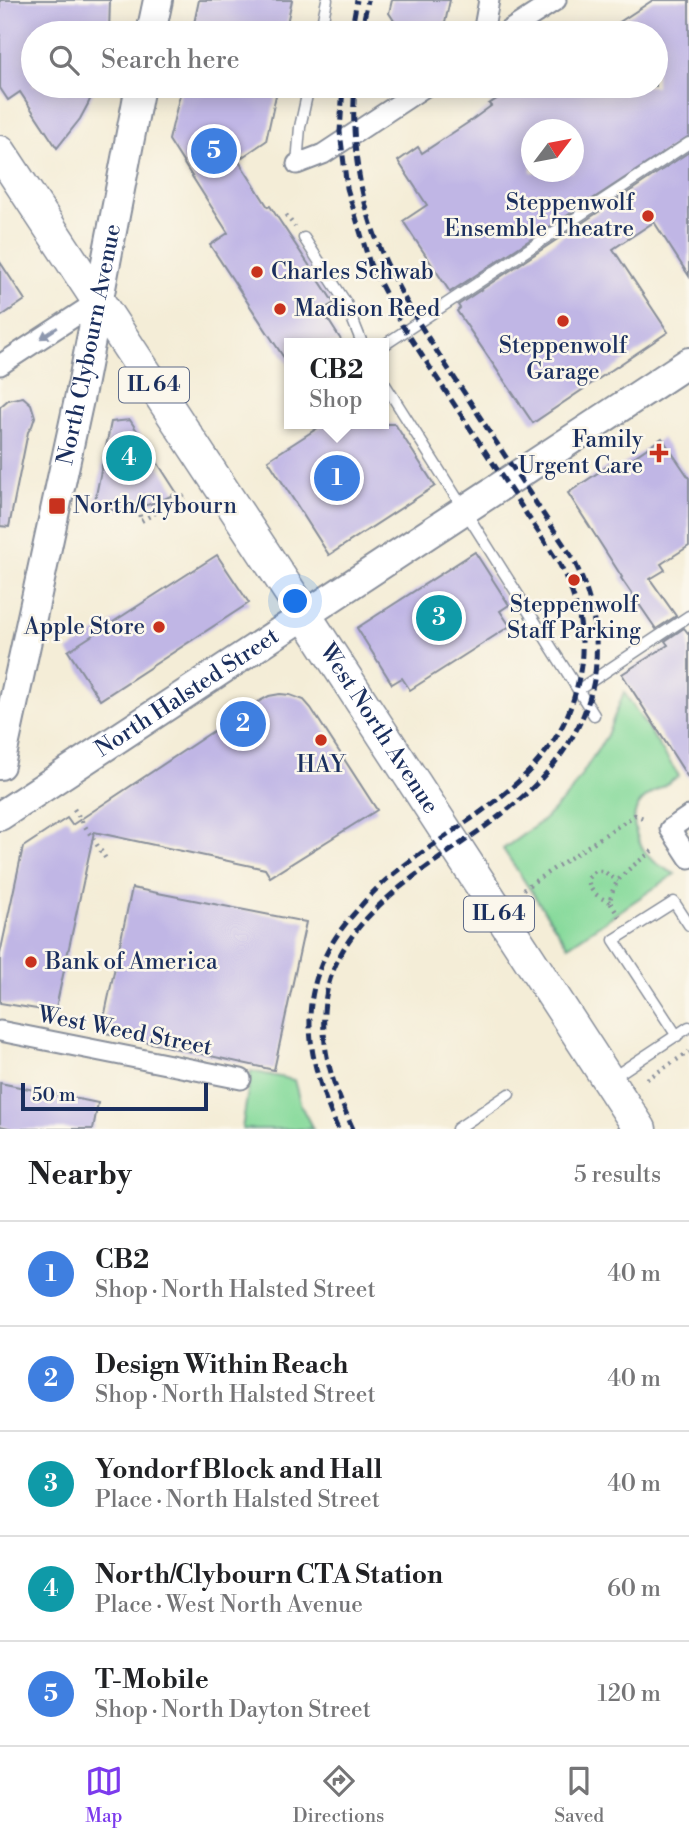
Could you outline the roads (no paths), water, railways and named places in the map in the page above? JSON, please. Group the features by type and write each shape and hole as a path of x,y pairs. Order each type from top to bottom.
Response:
{"main road":[{"path":"154,21 158,0"},
{"name":"North Clybourn Avenue","path":"0,765 83,381 138,98"},
{"name":"West North Avenue","path":"0,152 640,1129"},
{"name":"North Halsted Street","path":"0,816 689,362"}],"street":[{"path":"485,21 489,0"},
{"path":"524,21 556,0"},
{"path":"297,164 323,153 408,98"},
{"path":"0,365 98,301"},
{"path":"689,816 670,829 689,858"},
{"name":"West Weed Street","path":"0,1031 241,1079"}],"lane":[{"path":"323,21 327,0"},
{"path":"297,164 300,127 306,98"},
{"path":"389,342 689,143"},
{"path":"304,238 346,303 360,338"},
{"path":"389,391 594,715"},
{"path":"578,690 689,616"},
{"path":"677,1036 614,940 674,902 689,925"},
{"path":"608,1081 689,1027"},
{"path":"457,1129 509,1094"}],"railway":[{"path":"353,21 357,0"},
{"path":"364,21 368,0"},
{"path":"338,1129 318,1074 310,1032 313,990 328,951 343,927 386,880 477,815 529,772 550,746 567,716 578,682 582,651 577,608 560,565 402,325 370,264 347,188 340,132 342,98"},
{"path":"353,1129 332,1076 325,1043 325,1000 336,964 355,932 381,904 507,810 537,783 562,752 582,718 596,664 590,601 572,557 422,329 382,253 368,213 358,171 354,98"}],"place":[{"name":"T-Mobile","path":"214,151"},
{"name":"Steppenwolf Ensemble Theatre","path":"648,216"},
{"name":"Charles Schwab","path":"257,272"},
{"name":"Madison Reed","path":"280,309"},
{"name":"Steppenwolf Garage","path":"563,321"},
{"name":"Family Urgent Care","path":"659,453"},
{"name":"North/Clybourn CTA Station","path":"129,458"},
{"name":"CB2","path":"337,478"},
{"name":"North/Clybourn","path":"57,506"},
{"name":"Steppenwolf Staff Parking","path":"574,580"},
{"name":"Yondorf Block and Hall","path":"439,618"},
{"name":"Apple Store","path":"159,627"},
{"name":"Design Within Reach","path":"243,724"},
{"name":"HAY","path":"321,740"},
{"name":"Bank of America","path":"31,962"}]}
